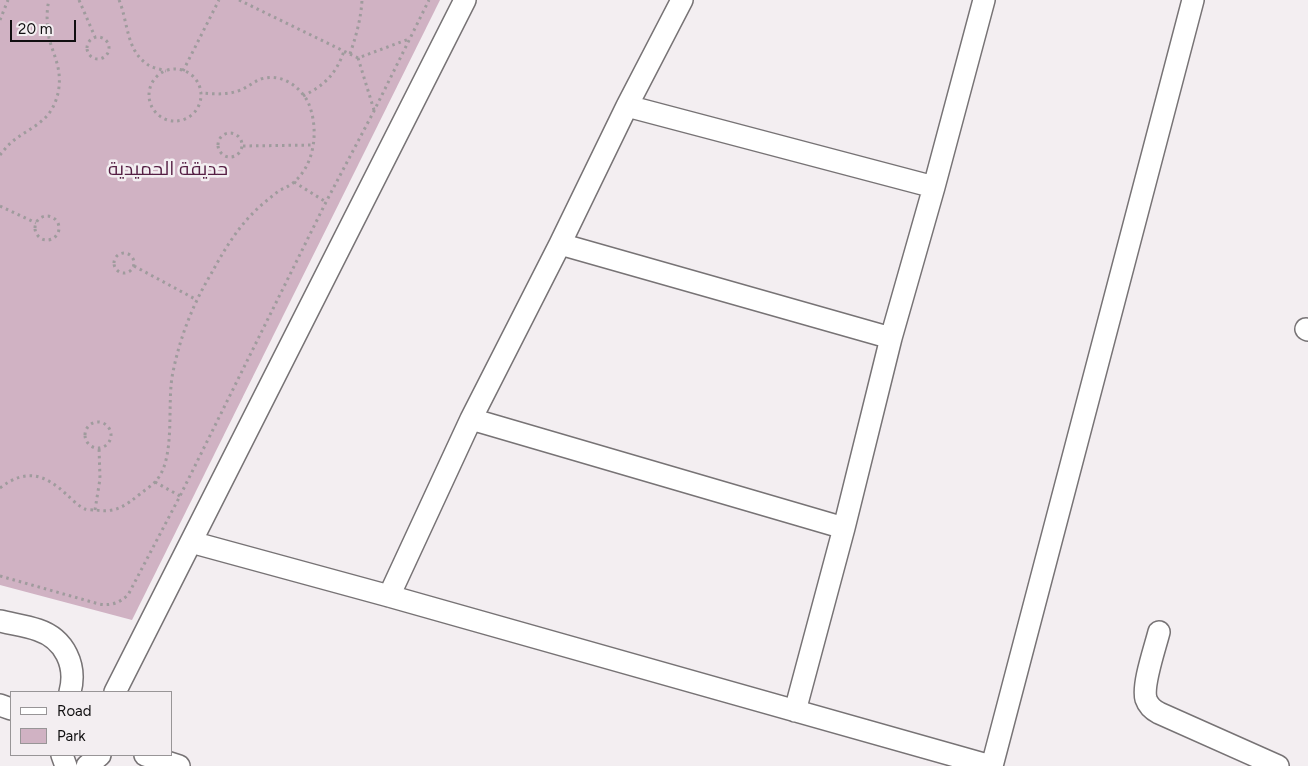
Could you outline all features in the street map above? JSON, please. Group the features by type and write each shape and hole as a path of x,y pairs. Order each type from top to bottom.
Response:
{"street":[{"path":"115,691 465,0"},
{"path":"389,596 470,419 682,0"},
{"path":"795,711 844,528 891,338 934,187 982,0"},
{"path":"191,542 991,766 1193,0"},
{"path":"627,106 934,187"},
{"path":"560,244 891,338"},
{"path":"470,419 844,528"},
{"path":"0,620 39,630 59,643 67,653 71,665 73,677 70,691"},
{"path":"1159,632 1146,684 1146,698 1154,710 1278,766"},
{"path":"87,766 99,756"},
{"path":"148,756 179,766"}],"path":[{"path":"0,20 8,0"},
{"path":"0,155 13,141 49,114 56,103 59,76 57,61 49,38 47,6 49,0"},
{"path":"79,0 95,37"},
{"path":"119,0 133,48 148,65 166,71"},
{"path":"183,71 219,0"},
{"path":"239,0 358,58 410,39"},
{"path":"350,54 356,37 362,0"},
{"path":"0,576 100,604 115,604 128,595 180,496 429,0"},
{"path":"95,37 106,40 108,50 106,56 95,58 90,56 87,51 87,45 95,37"},
{"path":"303,96 324,83 333,74 340,63 344,51"},
{"path":"358,58 374,112"},
{"path":"166,71 183,71 192,76 198,84 200,102 190,117 173,121 164,119 157,114 149,99 149,90 152,82 158,75 166,71"},
{"path":"0,488 20,477 38,476 55,484 85,508 104,512 112,511 128,504 155,482 160,475 168,453 170,438 169,400 172,375 177,352 196,300 226,248 244,223 267,201 294,182 302,173 308,162 313,145 314,127 307,101 294,85 287,80 271,77 255,81 238,91 229,93 200,93"},
{"path":"227,133 238,135 242,140 243,146 241,151 231,157 225,156 218,147 222,136 227,133"},
{"path":"243,146 313,145"},
{"path":"294,182 326,202"},
{"path":"0,206 36,223"},
{"path":"51,216 57,220 59,232 55,237 43,239 35,229 36,223 40,218 51,216"},
{"path":"122,253 132,256 134,266 126,273 117,270 114,265 115,260 122,253"},
{"path":"134,266 196,300"},
{"path":"97,422 104,423 109,427 111,433 110,440 106,445 100,447 93,446 85,436 91,424 97,422"},
{"path":"95,510 100,479 100,447"},
{"path":"155,482 180,496"}],"green space":[{"name":"حديقة الحميدية","path":"0,0 440,0 132,620 0,585"}]}
